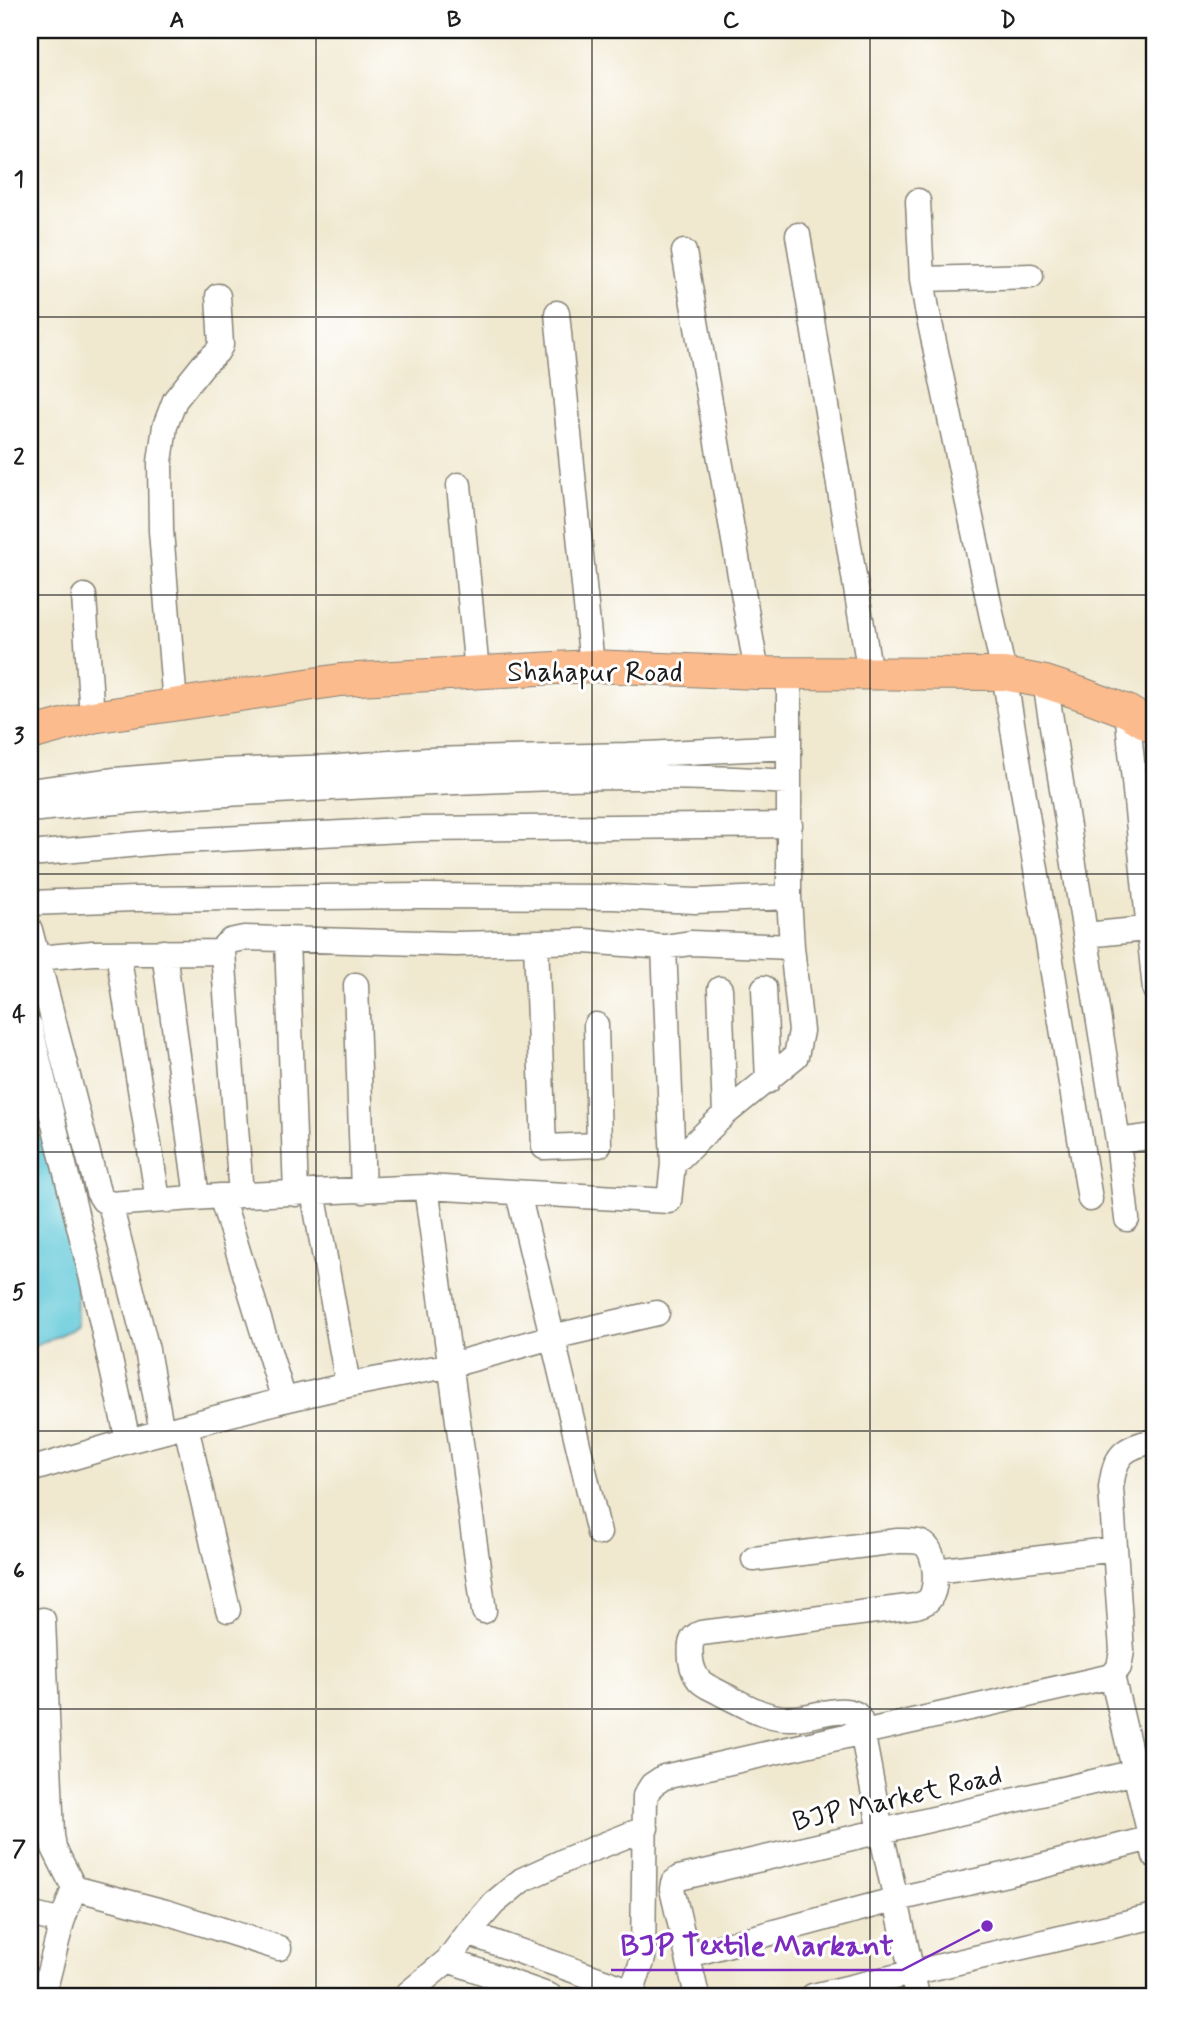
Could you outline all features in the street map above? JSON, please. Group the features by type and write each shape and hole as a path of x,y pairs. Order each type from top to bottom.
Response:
{"main road":[{"name":"Shahapur Road","path":"30,734 92,718 340,680 593,666 757,673 1004,674 1045,682 1127,711 1155,728"}],"street":[{"path":"918,201 922,279 1004,674 1090,1199"},
{"path":"798,235 870,674"},
{"path":"684,252 757,673"},
{"path":"922,279 1031,276"},
{"path":"175,705 161,531 160,462 165,426 175,400 217,352 220,345 218,296"},
{"path":"557,313 593,666"},
{"path":"459,485 477,672"},
{"path":"84,596 92,718"},
{"path":"673,1164 725,1114 796,1056 801,1031 789,897 789,673"},
{"path":"1045,682 1118,1141 1127,1219"},
{"path":"1127,711 1153,929 1155,990"},
{"path":"30,790 115,779 219,771 339,767 428,760 627,755 788,747"},
{"path":"30,810 217,794 552,778 669,776 788,782"},
{"path":"30,853 160,842 422,829 790,825"},
{"path":"30,903 408,896 613,897 695,901 789,897"},
{"path":"1086,935 1153,929"},
{"path":"30,930 98,1192 103,1200 110,1204 399,1187 669,1201 673,1164 664,947"},
{"path":"220,1196 223,952 230,941 244,938 456,944 585,941 664,947 691,943 792,947"},
{"path":"287,939 305,1193 348,1385"},
{"path":"536,943 544,1146 599,1144 596,1025"},
{"path":"164,952 220,1196 284,1400"},
{"path":"38,958 93,953 223,952"},
{"path":"118,953 158,1200"},
{"path":"356,985 363,1191"},
{"path":"764,988 768,1081"},
{"path":"720,989 725,1114"},
{"path":"30,1026 93,1283 128,1441"},
{"path":"1118,1141 1155,1136"},
{"path":"426,1187 484,1611"},
{"path":"518,1193 599,1533"},
{"path":"110,1204 147,1350 162,1432"},
{"path":"30,1470 284,1400 451,1366 552,1336 657,1313"},
{"path":"186,1426 228,1610"},
{"path":"468,1933 632,1994 643,1958 645,1797 652,1784 664,1777 1112,1676 1119,1667 1122,1651 1111,1488 1113,1467 1119,1457 1129,1449 1155,1441"},
{"path":"754,1559 898,1541 913,1541 925,1545 932,1555 935,1586 932,1597 925,1603 701,1633 691,1640 690,1651 692,1667 706,1686 748,1708 776,1717 794,1718 842,1710 856,1714 860,1720 914,1984"},
{"path":"935,1571 1115,1549"},
{"path":"30,1995 42,1996 74,1888 54,1849 52,1835 43,1620"},
{"path":"697,1996 689,1955 897,1899 1154,1843 1112,1676"},
{"name":"BJP Market Road","path":"689,1955 672,1889 673,1883 679,1878 1136,1772"},
{"path":"412,1995 448,1960 494,1903 522,1880 646,1828"},
{"path":"74,1888 166,1912 279,1948"},
{"path":"30,1914 62,1922"},
{"path":"813,1996 914,1984 1155,1916"},
{"path":"448,1960 550,1996"}],"water":[{"path":"30,1122 63,1163 76,1240 77,1327 30,1348"}],"place":[{"name":"BJP Textile Markant","path":"987,1926"}]}
